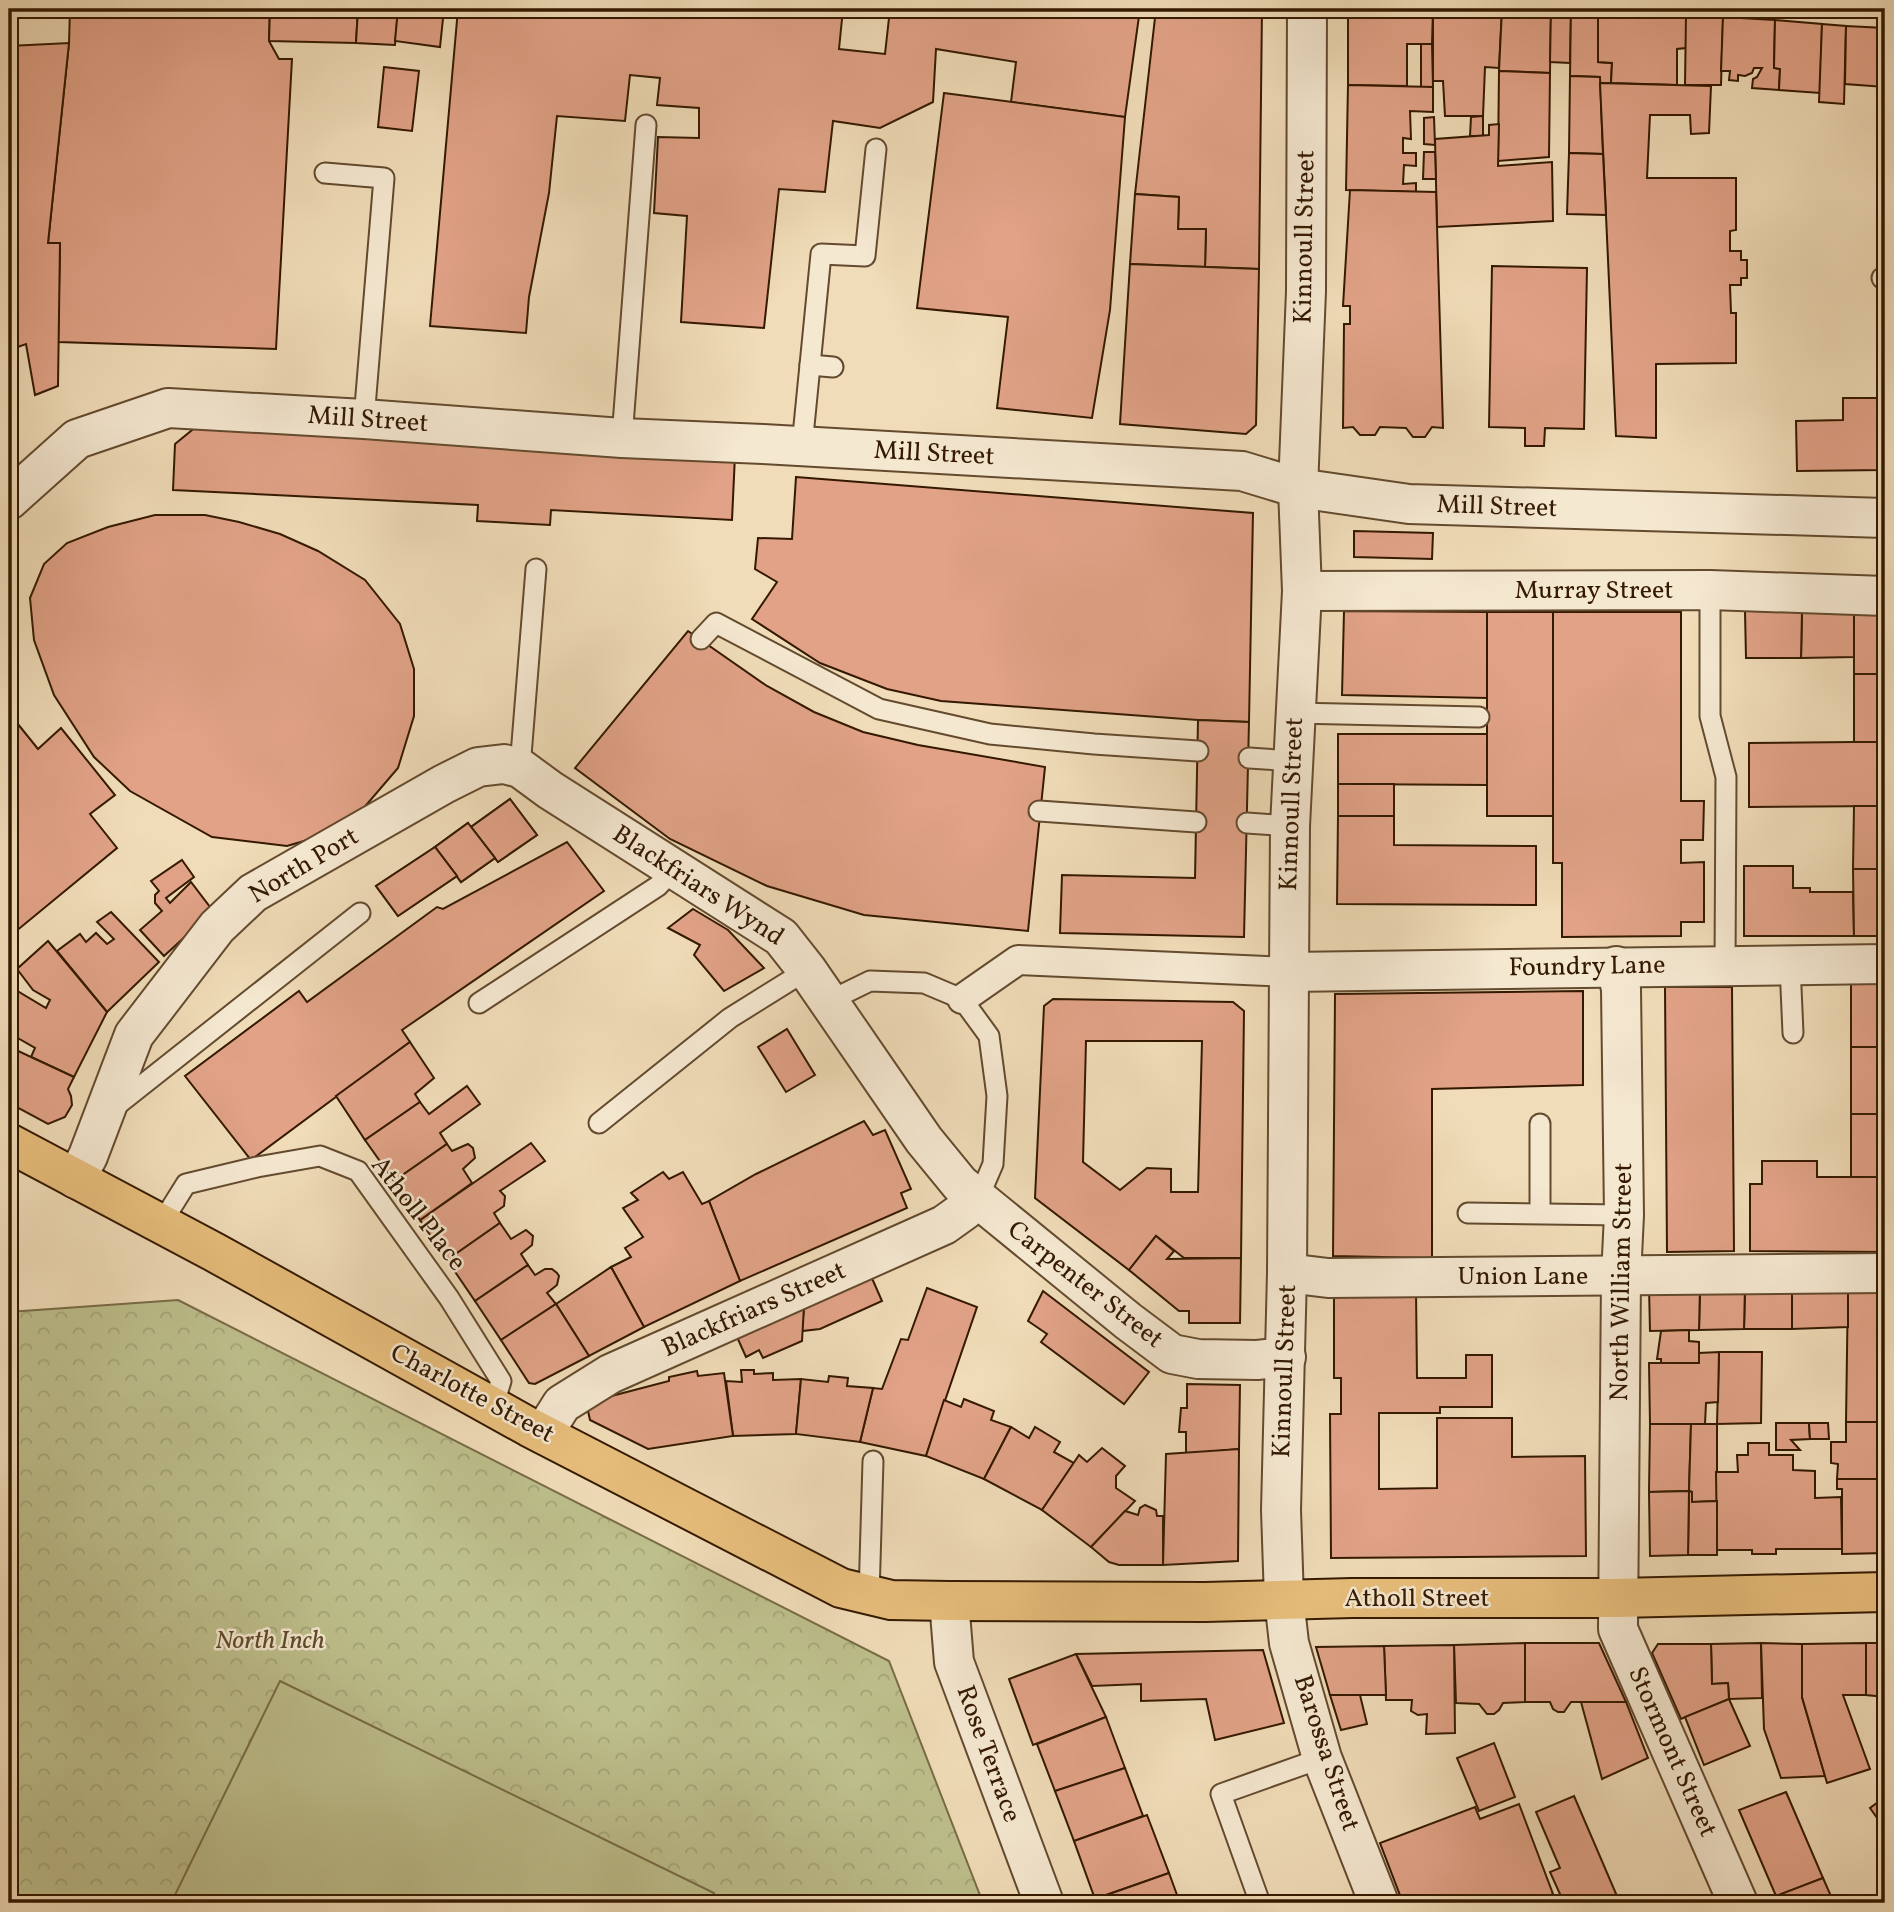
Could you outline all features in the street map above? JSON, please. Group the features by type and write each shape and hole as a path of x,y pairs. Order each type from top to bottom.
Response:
{"main road":[{"name":"Charlotte Street","path":"9,1143 543,1434 841,1588 891,1600 949,1601"},
{"name":"Atholl Street","path":"949,1601 1205,1602 1885,1592"}],"street":[{"name":"Kinnoull Street","path":"1284,1600 1281,1510 1286,1357 1290,826 1302,591 1298,488 1306,292 1307,9"},
{"name":"Mill Street","path":"9,500 77,439 168,408 622,438 1242,471 1298,488 1409,504 1885,518"},
{"name":"Murray Street","path":"1302,591 1710,590 1885,596"},
{"name":"North Port","path":"76,1178 88,1156 134,1035 218,927 253,893 478,767 504,764 520,768"},
{"name":"Blackfriars Wynd","path":"520,768 780,937 807,970 924,1140 960,1184 975,1197"},
{"path":"962,999 1018,960 1288,972"},
{"name":"Foundry Lane","path":"1288,972 1885,964"},
{"name":"North William Street","path":"1616,966 1621,989 1624,1215 1617,1598"},
{"name":"Carpenter Street","path":"975,1197 1172,1354 1210,1359 1257,1360 1286,1357"},
{"name":"Blackfriars Street","path":"543,1434 562,1404 610,1374 944,1225 965,1210 975,1197"},
{"name":"Union Lane","path":"1287,1273 1328,1278 1885,1273"},
{"name":"Stormont Street","path":"1617,1598 1618,1629 1730,1901"},
{"name":"Barossa Street","path":"1284,1600 1289,1643 1322,1758 1378,1903"},
{"name":"Rose Terrace","path":"949,1601 954,1662 1044,1903"}],"lane":[{"path":"622,438 646,125"},
{"path":"802,446 821,254 865,256 876,149"},
{"path":"325,173 384,178 364,419"},
{"path":"810,365 833,367"},
{"path":"520,768 536,569"},
{"path":"1710,590 1710,716 1726,777 1725,966"},
{"path":"701,639 716,623 879,709 990,734 1198,751"},
{"path":"1294,713 1479,717"},
{"path":"1249,758 1293,761"},
{"path":"1039,811 1196,821"},
{"path":"1247,823 1290,826"},
{"path":"479,1003 657,886 674,869"},
{"path":"103,1116 360,913"},
{"path":"1790,965 1793,1033"},
{"path":"599,1123 730,1018 807,970"},
{"path":"827,1002 870,981 925,983 962,999 989,1036 997,1096 993,1164 975,1197"},
{"path":"1540,1124 1540,1213"},
{"name":"Atholl Place","path":"161,1224 186,1184 257,1167 320,1156 358,1171 449,1298 501,1381 493,1407"},
{"path":"1468,1213 1624,1215"},
{"path":"869,1596 873,1461"},
{"path":"1260,1903 1222,1794 1322,1758"}],"green space":[{"name":"North Inch","path":"178,1300 889,1661 983,1903 9,1903 9,1312"},
{"path":"280,1681 714,1893 709,1903 171,1903"}],"building":[{"path":"70,9 270,9 269,41 279,59 292,59 276,349 58,342 60,243 48,243 69,43"},
{"path":"270,9 358,9 356,43 269,41"},
{"path":"358,9 398,9 395,45 356,43"},
{"path":"398,9 444,9 440,47 395,41"},
{"path":"458,9 843,9 839,49 885,54 890,9 1140,9 1125,117 1011,102 1016,62 936,49 933,102 880,128 833,121 825,192 779,189 764,328 681,322 687,216 654,213 658,137 699,138 699,108 657,105 660,78 630,75 625,121 557,116 549,193 529,297 526,333 430,326"},
{"path":"1156,9 1262,9 1259,269 1205,267 1206,229 1178,229 1179,197 1135,194"},
{"path":"1348,9 1433,9 1432,44 1407,44 1407,86 1348,85"},
{"path":"1433,9 1502,9 1499,68 1485,67 1483,116 1445,116 1443,81 1433,81"},
{"path":"1502,9 1551,9 1550,73 1499,71"},
{"path":"1551,9 1571,9 1570,63 1550,62"},
{"path":"1571,9 1598,9 1598,62 1612,63 1611,83 1600,83 1600,77 1570,76"},
{"path":"1598,9 1686,15 1686,48 1677,49 1677,85 1611,83 1612,63 1598,62"},
{"path":"1686,15 1723,17 1721,85 1685,85"},
{"path":"1723,17 1775,20 1774,68 1780,69 1779,90 1752,88 1753,79 1762,68 1754,68 1752,73 1745,76 1738,75 1738,81 1729,80 1730,71 1721,71"},
{"path":"1775,20 1822,24 1820,93 1779,90 1780,69 1774,68"},
{"path":"1822,24 1846,26 1844,104 1819,102"},
{"path":"1846,26 1885,28 1885,87 1845,84"},
{"path":"69,43 48,243 60,243 58,386 35,395 26,344 9,350 9,46"},
{"path":"1421,44 1432,44 1433,87 1421,87"},
{"path":"384,67 419,71 412,131 378,127"},
{"path":"1499,71 1550,73 1549,157 1498,161"},
{"path":"1570,76 1600,77 1603,154 1569,153"},
{"path":"1600,83 1711,86 1709,133 1691,134 1690,115 1650,115 1647,178 1736,178 1736,230 1730,231 1730,251 1741,251 1741,260 1747,260 1747,278 1741,278 1741,285 1730,285 1731,313 1736,313 1736,363 1656,364 1656,438 1616,436"},
{"path":"1348,85 1433,87 1433,112 1410,111 1411,139 1403,138 1403,153 1416,153 1416,166 1404,165 1403,184 1416,183 1416,192 1346,190"},
{"path":"944,93 1125,117 1110,310 1092,418 997,408 1008,317 917,308"},
{"path":"1483,116 1483,136 1470,136 1471,117"},
{"path":"1434,117 1435,145 1424,144 1424,118"},
{"path":"1499,124 1498,166 1552,162 1553,221 1437,227 1435,139 1489,135 1489,125"},
{"path":"1424,152 1435,152 1436,179 1423,179"},
{"path":"1569,153 1603,154 1606,215 1567,214"},
{"path":"1350,190 1436,192 1443,428 1432,427 1425,437 1413,437 1406,428 1380,427 1375,435 1360,435 1353,427 1343,428 1344,324 1350,324 1350,306 1343,306"},
{"path":"1135,194 1179,197 1178,229 1206,229 1205,267 1130,264"},
{"path":"1130,264 1259,269 1256,425 1246,434 1120,424"},
{"path":"1492,266 1587,268 1584,429 1545,428 1544,446 1525,446 1525,428 1489,427"},
{"path":"1843,398 1885,398 1885,470 1797,471 1796,421 1843,420"},
{"path":"197,426 735,455 732,520 551,510 550,525 477,521 478,505 173,490 175,444"},
{"path":"796,477 1253,513 1249,722 941,701 887,689 820,663 752,619 777,582 755,569 758,538 792,539"},
{"path":"155,515 205,515 280,534 318,551 365,580 400,624 414,669 414,716 398,768 362,810 328,834 287,846 212,837 130,791 94,757 54,695 34,640 30,598 44,564 67,543 108,527"},
{"path":"1354,531 1433,533 1432,559 1354,557"},
{"path":"1854,610 1854,657 1801,658 1802,611"},
{"path":"1854,610 1885,610 1885,674 1854,674"},
{"path":"1344,611 1487,612 1487,698 1342,695"},
{"path":"1745,611 1802,611 1801,658 1746,658"},
{"path":"1487,612 1553,612 1553,816 1487,816"},
{"path":"1553,612 1681,612 1681,801 1704,801 1703,840 1681,840 1681,863 1704,862 1704,922 1681,922 1681,936 1562,937 1562,863 1553,863"},
{"path":"688,631 767,686 814,712 863,732 918,745 1045,767 1028,931 864,915 767,886 670,839 575,768"},
{"path":"1854,674 1885,674 1885,742 1854,742"},
{"path":"9,713 38,749 61,728 115,795 90,814 117,848 9,937"},
{"path":"1198,720 1249,722 1244,937 1060,933 1062,875 1195,878"},
{"path":"1338,734 1487,734 1487,785 1338,784"},
{"path":"1885,742 1885,806 1749,807 1749,743"},
{"path":"1338,784 1394,784 1394,816 1338,816"},
{"path":"510,799 537,835 498,862 471,827"},
{"path":"510,799 537,835 498,862 471,827"},
{"path":"1854,806 1885,806 1885,869 1853,869"},
{"path":"1338,816 1394,816 1394,845 1536,846 1536,905 1337,904"},
{"path":"468,823 495,858 461,882 435,847"},
{"path":"468,823 495,858 461,882 435,847"},
{"path":"567,842 604,891 402,1030 410,1042 251,1160 185,1076 299,991 307,1002 437,907 443,909"},
{"path":"435,847 457,876 398,916 376,886"},
{"path":"435,847 457,876 398,916 376,886"},
{"path":"182,860 194,877 166,898 170,903 191,882 213,911 164,956 140,930 162,911 155,903 155,895 159,891 151,881"},
{"path":"1744,866 1793,866 1793,888 1810,888 1810,892 1853,892 1854,936 1744,936"},
{"path":"1853,869 1885,869 1885,936 1854,936"},
{"path":"693,909 728,930 764,968 724,991 694,955 700,945 668,928"},
{"path":"111,912 159,962 107,1012 57,951 80,934 86,942 96,933 107,944 114,939 97,922"},
{"path":"48,941 107,1012 74,1077 31,1057 35,1048 9,1033 9,986 46,1008 50,1000 33,990 17,969"},
{"path":"1851,982 1885,982 1885,1047 1851,1047"},
{"path":"1665,987 1732,987 1734,1251 1667,1252"},
{"path":"1583,991 1583,1085 1432,1089 1432,1258 1333,1256 1335,994"},
{"path":"1053,999 1233,1002 1244,1011 1241,1258 1184,1258 1156,1236 1129,1270 1035,1198 1044,1006","holes":["1086,1041 1202,1041 1198,1192 1171,1192 1171,1169 1147,1168 1120,1190 1083,1162"]},
{"path":"787,1029 815,1075 786,1092 758,1047"},
{"path":"410,1042 434,1078 415,1094 420,1102 365,1140 336,1096"},
{"path":"1851,1047 1885,1047 1885,1114 1851,1114"},
{"path":"16,1050 74,1077 68,1089 72,1105 65,1117 48,1124 9,1103 9,1063"},
{"path":"467,1086 480,1104 440,1133 447,1144 394,1181 365,1140 420,1102 429,1114"},
{"path":"1851,1114 1885,1114 1885,1177 1851,1177"},
{"path":"864,1121 873,1135 885,1130 911,1189 901,1193 907,1208 740,1281 709,1201 756,1174"},
{"path":"531,1143 545,1161 500,1191 505,1196 504,1206 494,1213 500,1223 447,1260 420,1220"},
{"path":"447,1144 452,1151 468,1144 473,1148 475,1158 463,1169 472,1183 420,1220 394,1181"},
{"path":"1762,1161 1817,1161 1817,1177 1885,1177 1885,1252 1750,1251 1750,1184 1762,1184"},
{"path":"663,1172 669,1179 683,1172 702,1204 709,1201 740,1281 644,1327 611,1267 631,1257 625,1248 643,1237 623,1208 638,1200 631,1193"},
{"path":"500,1223 511,1239 526,1230 533,1236 532,1245 521,1254 528,1265 475,1301 447,1260"},
{"path":"1156,1236 1174,1251 1167,1259 1241,1258 1240,1323 1189,1323 1189,1311 1179,1311 1129,1270"},
{"path":"528,1265 535,1275 545,1269 552,1269 557,1273 557,1285 547,1293 556,1304 501,1340 475,1301"},
{"path":"611,1267 644,1327 589,1356 556,1304"},
{"path":"871,1276 882,1301 820,1329 802,1331 804,1306"},
{"path":"1885,1283 1885,1422 1846,1422 1848,1284"},
{"path":"1792,1284 1848,1284 1848,1327 1792,1329"},
{"path":"1792,1284 1792,1329 1744,1329 1745,1286"},
{"path":"1745,1286 1744,1329 1699,1330 1700,1287"},
{"path":"1649,1287 1700,1287 1699,1330 1650,1331"},
{"path":"927,1288 977,1307 926,1456 860,1442 873,1388 882,1389 901,1339 908,1340"},
{"path":"1416,1290 1417,1378 1466,1378 1466,1355 1492,1355 1492,1407 1440,1407 1440,1413 1379,1413 1379,1489 1437,1488 1437,1418 1512,1418 1512,1457 1585,1456 1586,1556 1331,1558 1330,1414 1341,1414 1341,1378 1334,1378 1334,1291"},
{"path":"1043,1291 1149,1372 1124,1404 1041,1342 1047,1334 1028,1321"},
{"path":"556,1304 589,1356 535,1384 529,1383 501,1340"},
{"path":"804,1306 802,1341 763,1358 759,1350 746,1357 737,1337"},
{"path":"1689,1330 1689,1341 1699,1342 1699,1363 1661,1363 1661,1359 1657,1359 1661,1331"},
{"path":"1719,1352 1762,1352 1761,1423 1717,1424"},
{"path":"1719,1352 1718,1402 1706,1403 1705,1424 1650,1424 1649,1363 1699,1363 1699,1353"},
{"path":"741,1370 754,1370 754,1374 773,1373 773,1380 801,1379 796,1434 733,1436 726,1381 742,1382"},
{"path":"697,1371 698,1376 724,1373 733,1436 648,1449 590,1420 588,1411 591,1404 600,1399"},
{"path":"829,1376 848,1378 847,1386 873,1388 860,1442 796,1434 801,1379 828,1382"},
{"path":"1187,1384 1240,1385 1239,1449 1186,1454 1186,1432 1179,1432 1181,1408 1187,1408"},
{"path":"964,1399 994,1411 991,1420 1011,1427 984,1479 926,1456 944,1400 961,1407"},
{"path":"1846,1422 1885,1422 1885,1479 1837,1479 1838,1464 1831,1463 1831,1442 1846,1442"},
{"path":"1776,1423 1809,1423 1810,1439 1791,1440 1800,1450 1776,1450"},
{"path":"1809,1423 1828,1423 1829,1439 1810,1439"},
{"path":"1650,1424 1691,1424 1689,1491 1649,1492"},
{"path":"1691,1424 1717,1424 1717,1501 1692,1502 1692,1492 1689,1491"},
{"path":"1011,1427 1029,1438 1035,1427 1060,1442 1054,1452 1074,1463 1042,1510 984,1479"},
{"path":"1748,1443 1769,1443 1769,1455 1793,1455 1793,1470 1815,1471 1815,1498 1841,1497 1842,1549 1776,1549 1776,1554 1752,1554 1752,1550 1717,1550 1716,1472 1738,1472 1737,1455 1748,1455"},
{"path":"1102,1448 1125,1466 1116,1476 1116,1488 1135,1501 1091,1547 1042,1510 1079,1455 1087,1462"},
{"path":"1239,1449 1238,1561 1163,1565 1166,1454"},
{"path":"1837,1479 1885,1479 1885,1553 1842,1554 1842,1489 1837,1489"},
{"path":"1689,1491 1692,1492 1692,1502 1717,1501 1717,1555 1688,1555"},
{"path":"1689,1491 1688,1555 1650,1556 1649,1492"},
{"path":"1145,1505 1156,1510 1157,1516 1163,1516 1163,1565 1119,1565 1109,1562 1091,1547 1125,1511 1138,1515 1140,1508"},
{"path":"1525,1643 1599,1643 1626,1702 1571,1702 1564,1712 1558,1712 1550,1702 1525,1702"},
{"path":"1525,1643 1525,1702 1503,1703 1494,1714 1487,1714 1479,1704 1456,1703 1454,1645"},
{"path":"1761,1643 1762,1698 1729,1699 1728,1683 1712,1684 1711,1644"},
{"path":"1761,1643 1802,1644 1802,1697 1825,1776 1781,1778 1764,1729"},
{"path":"1866,1643 1866,1695 1843,1695 1870,1769 1827,1783 1802,1697 1802,1644"},
{"path":"1866,1643 1885,1643 1885,1697 1866,1695"},
{"path":"1658,1644 1711,1644 1712,1684 1728,1683 1729,1699 1681,1719 1652,1653"},
{"path":"1454,1645 1455,1733 1426,1734 1427,1714 1418,1715 1411,1711 1412,1700 1386,1700 1384,1646"},
{"path":"1384,1646 1386,1695 1330,1695 1316,1647"},
{"path":"1263,1650 1284,1723 1215,1740 1206,1699 1141,1701 1141,1684 1092,1686 1076,1654"},
{"path":"1076,1654 1106,1717 1033,1745 1009,1679"},
{"path":"1330,1695 1360,1695 1367,1724 1341,1730"},
{"path":"1729,1699 1750,1746 1704,1765 1685,1717"},
{"path":"1581,1702 1626,1702 1648,1758 1602,1779"},
{"path":"1106,1717 1125,1768 1055,1791 1037,1744"},
{"path":"1494,1743 1515,1797 1479,1811 1457,1758"},
{"path":"1125,1768 1143,1816 1074,1841 1055,1791"},
{"path":"1786,1792 1823,1878 1776,1896 1739,1810"},
{"path":"1574,1796 1620,1903 1564,1903 1550,1872 1560,1868 1536,1812"},
{"path":"1885,1797 1885,1829 1870,1808"},
{"path":"1519,1804 1553,1894 1530,1903 1403,1903 1380,1843 1475,1807 1480,1819"},
{"path":"1147,1815 1169,1873 1095,1899 1074,1841"},
{"path":"1169,1873 1180,1903 1096,1903 1095,1899"},
{"path":"1823,1878 1834,1903 1779,1903 1776,1896"}]}
